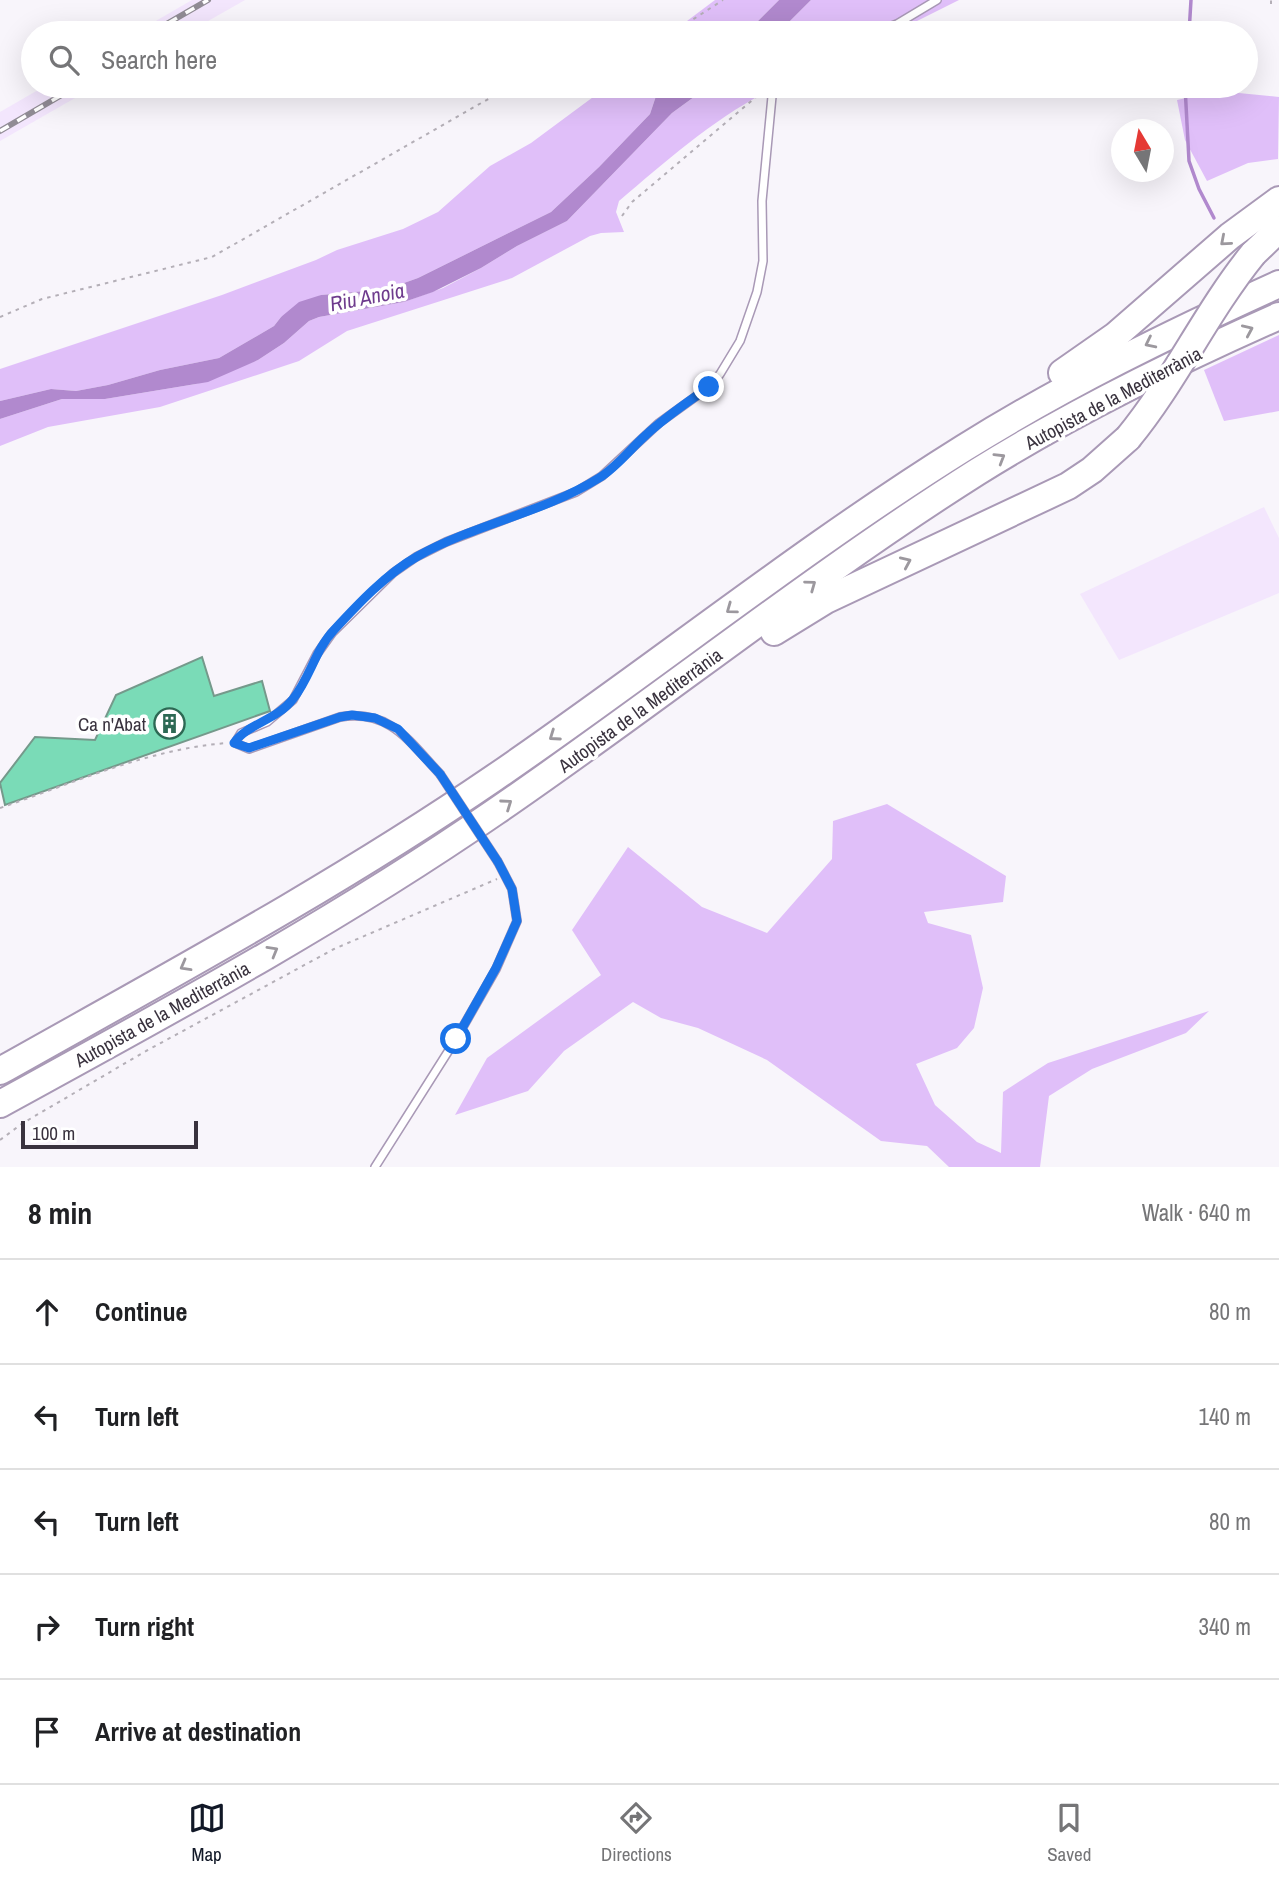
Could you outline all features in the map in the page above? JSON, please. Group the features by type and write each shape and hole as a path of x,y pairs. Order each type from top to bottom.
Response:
{"highway":[{"path":"866,512 935,456 1115,336 1230,236 1279,200"},
{"path":"614,729 826,600 1068,486 1092,471 1128,438 1157,399 1226,289 1253,254 1279,229"},
{"name":"Autopista de la Mediterrània","path":"0,1071 294,905 446,810 866,512 966,447 1070,385 1193,323 1279,284"},
{"name":"Autopista de la Mediterrània","path":"0,1104 346,908 492,815 826,574 980,471 1066,420 1142,380 1279,316"}],"lane":[{"path":"902,21 937,0"},
{"path":"375,1167 456,1039 496,968 517,921 512,889 498,862 440,774 398,729 375,718 352,715 249,748 234,743 241,733 267,722 293,700 317,654 332,633 393,573 416,557 446,542 576,492 602,477 659,423 709,387 720,374 740,341 757,292 763,261 762,201 773,98"}],"path":[{"path":"691,21 723,0"},
{"path":"0,317 42,299 212,257 490,98"},
{"path":"622,216 632,202 755,98"},
{"path":"0,808 120,766 196,746 234,743"},
{"path":"0,1140 23,1123 146,1051 334,949 505,875"}],"shaded area":[{"path":"192,0 245,0 208,21 156,21"},
{"path":"715,0 779,0 758,21 687,21"},
{"path":"811,0 959,0 917,21 790,21"},
{"path":"1258,95 1279,97 1278,159 1248,163 1207,181 1185,140 1177,100 1258,98"},
{"path":"24,98 75,98 0,141 0,112"},
{"path":"592,98 655,98 650,114 551,212 418,278 387,289 321,295 281,317 274,326 219,358 160,370 108,385 76,391 51,389 0,401 0,369 222,295 337,250 403,229 438,212 490,166 531,143"},
{"path":"693,98 755,98 676,153 619,201 616,212 624,232 590,236 512,278 347,331 299,361 160,407 48,427 0,446 0,419 62,399 105,399 196,384 258,360 284,343 309,321 319,317 404,302 443,288 567,221 672,113"},
{"path":"1279,335 1279,411 1224,421 1204,370"},
{"path":"1264,507 1279,538 1279,593 1119,660 1080,594"},
{"path":"887,804 1006,876 1003,902 924,912 928,923 971,935 983,988 974,1028 957,1048 916,1064 935,1105 977,1142 1001,1153 1003,1092 1048,1063 1209,1011 1186,1033 1092,1069 1049,1096 1040,1167 949,1167 927,1146 881,1141 767,1060 698,1028 661,1018 633,1002 564,1051 528,1091 455,1115 487,1058 601,975 572,930 628,847 702,907 767,933 832,859 833,821"}],"water":[{"path":"779,0 811,0 790,21 758,21"},
{"name":"Riu Anoia","path":"655,98 693,98 672,113 567,221 433,292 404,302 309,321 284,343 258,360 208,382 105,399 62,399 0,419 0,401 51,389 76,391 108,385 160,370 219,358 274,326 299,302 321,295 387,289 418,278 551,212 650,114"}],"building":[{"name":"Ca n'Abat","path":"202,657 214,696 262,681 270,711 5,805 0,783 35,737 95,740 116,695"}],"waterway":[{"path":"1190,21 1191,0"},
{"path":"1186,98 1189,161 1214,218"}],"railway":[{"path":"172,21 208,0"},
{"path":"0,131 56,98"}],"place":[{"name":"Ca n'Abat","path":"169,724"}],"route":[{"path":"456,1039 496,968 517,921 512,889 498,862 440,774 398,729 375,718 352,715 340,717 249,748 234,743 241,733 267,722 293,700 317,654 332,633 393,573 416,557 446,542 576,492 602,477 659,423 709,387"}]}
